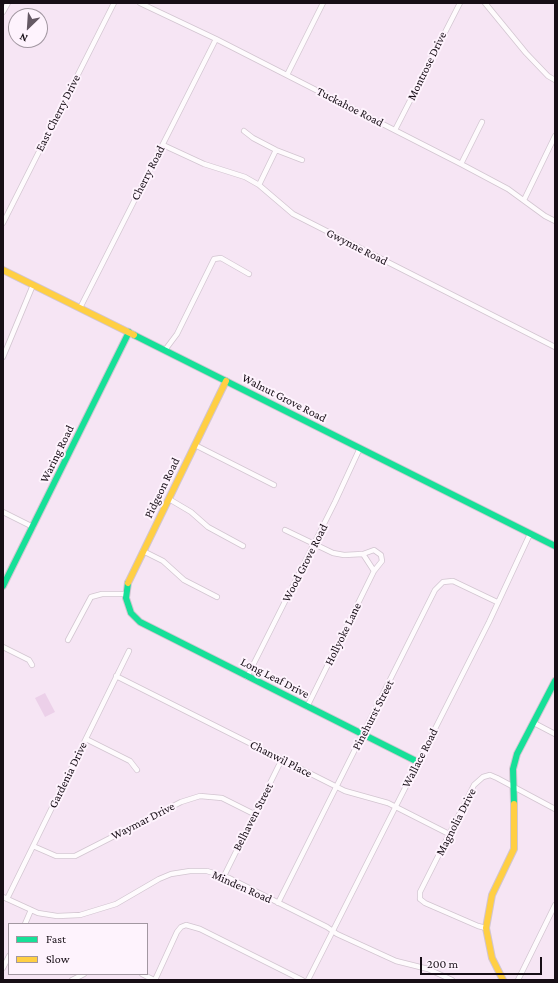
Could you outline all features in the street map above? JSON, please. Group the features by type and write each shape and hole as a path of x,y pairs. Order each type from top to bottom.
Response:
{"main road":[{"name":"Walnut Grove Road","path":"3,270 555,546"},
{"name":"Waring Road","path":"3,586 129,332"},
{"name":"Pidgeon Road","path":"128,607 126,594 128,583 226,381"},
{"name":"Long Leaf Drive","path":"128,607 131,613 140,622 418,762"},
{"path":"503,980 492,958 486,928 492,895 514,849 515,830 512,786 513,770 517,754 555,681"}],"street":[{"path":"3,12 8,3"},
{"name":"East Cherry Drive","path":"3,223 114,3"},
{"path":"287,75 323,3"},
{"name":"Montrose Drive","path":"395,130 460,3"},
{"path":"484,3 526,53 548,76 555,80"},
{"name":"Tuckahoe Road","path":"144,4 461,164 508,189 545,216 555,221"},
{"name":"Cherry Road","path":"80,308 216,39"},
{"path":"461,164 482,122"},
{"path":"244,131 253,138 276,150 302,160"},
{"path":"524,200 555,136"},
{"name":"Gwynne Road","path":"162,145 204,164 245,177 259,185 293,214 555,347"},
{"path":"259,185 276,150"},
{"path":"165,350 177,334 214,259 221,258 249,274"},
{"path":"3,357 33,285"},
{"path":"195,445 274,485"},
{"name":"Wood Grove Road","path":"247,677 314,544 360,448"},
{"path":"169,499 191,512 208,527 243,546"},
{"path":"3,512 33,527"},
{"path":"285,530 338,554 363,554 374,571"},
{"name":"Wallace Road","path":"308,980 489,622 530,534"},
{"name":"Hollyoke Lane","path":"307,706 374,571 382,561 382,555 374,550 363,554"},
{"path":"143,551 163,561 184,580 217,597"},
{"name":"Pinehurst Street","path":"278,903 435,590 443,582 453,581 497,602"},
{"path":"68,640 91,597 99,595 126,594"},
{"path":"3,647 25,658 32,665"},
{"name":"Gardenia Drive","path":"5,898 33,846 129,651"},
{"name":"Chanwil Place","path":"116,676 337,787 351,793 383,801 449,834"},
{"path":"534,722 555,734"},
{"path":"86,739 130,761 137,770"},
{"name":"Belhaven Street","path":"224,876 282,759"},
{"name":"Magnolia Drive","path":"486,928 430,906 418,899 420,892 449,834 478,780 490,775 555,809"},
{"name":"Waymar Drive","path":"33,846 56,856 75,856 196,796 207,795 222,798 254,814"},
{"name":"Minden Road","path":"5,898 31,910 57,916 86,914 120,903 159,879 176,873 200,870 224,876 332,932 396,961 428,969 452,980"},
{"path":"518,980 555,905"},
{"path":"25,923 31,910"},
{"path":"144,975 155,980 176,932 183,926 195,927 302,980"},
{"path":"3,968 8,958"}],"shaded area":[{"path":"45,693 55,712 45,717 35,698"}],"traffic: fast":[{"path":"3,586 129,332"},
{"path":"134,335 555,546"},
{"path":"128,583 126,598 131,613 140,622 418,762"},
{"path":"514,804 513,769 517,754 555,681"}],"traffic: slow":[{"path":"3,270 134,335"},
{"path":"128,583 226,381"},
{"path":"503,980 492,958 486,928 492,895 514,849 514,804"}]}
